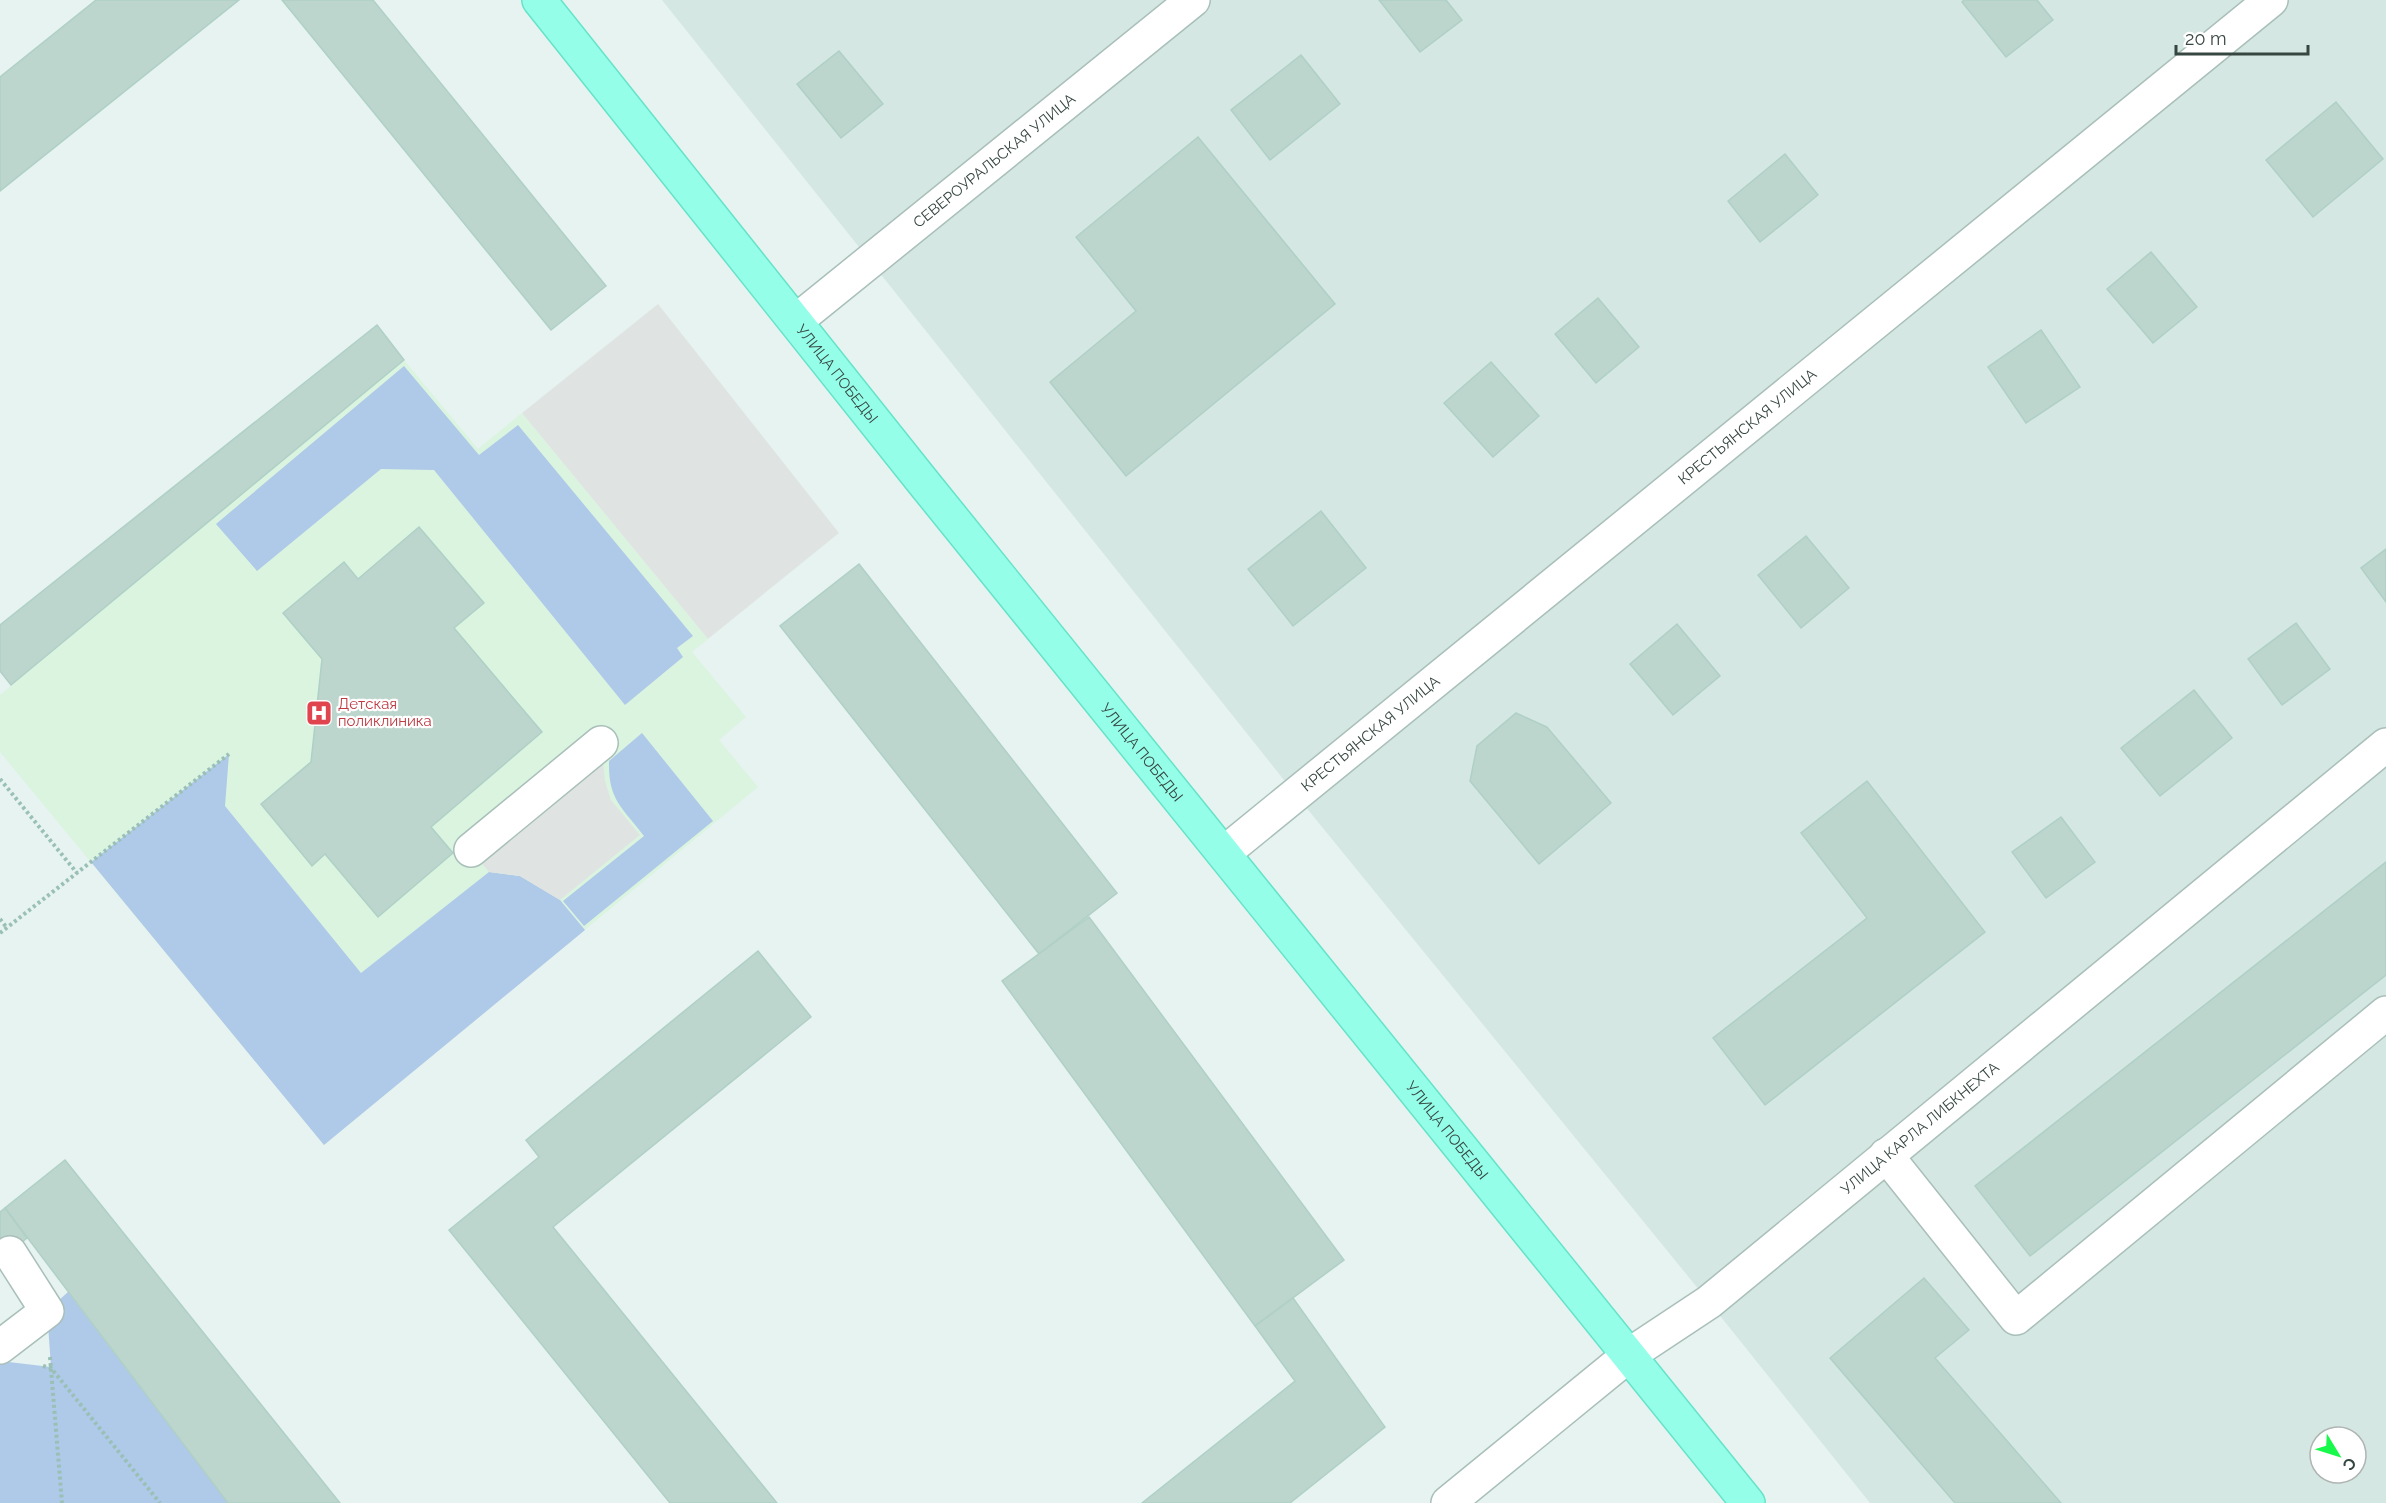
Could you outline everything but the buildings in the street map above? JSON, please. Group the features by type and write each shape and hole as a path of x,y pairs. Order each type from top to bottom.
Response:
{"main road":[{"name":"УЛИЦА ПОБЕДЫ","path":"539,0 923,482 1748,1503"}],"street":[{"name":"СЕВЕРОУРАЛЬСКАЯ УЛИЦА","path":"796,321 1193,0"},
{"name":"КРЕСТЬЯНСКАЯ УЛИЦА","path":"1224,852 2271,0"},
{"path":"471,849 601,743"},
{"name":"УЛИЦА КАРЛА ЛИБКНЕХТА","path":"1448,1503 1629,1355 1709,1302 2386,745"},
{"path":"1886,1155 2016,1318 2386,1013"},
{"path":"0,1347 47,1311 10,1252"}],"path":[{"path":"0,933 229,754"},
{"path":"0,779 76,873"},
{"path":"0,920 7,928"},
{"path":"47,1311 62,1503"},
{"path":"51,1368 160,1503"}],"shaded area":[{"path":"662,0 2386,0 2386,1503 1870,1503 1296,795"},
{"path":"658,304 839,533 708,639 522,413"},
{"path":"404,360 478,449 522,413 708,639 692,652 746,717 719,740 758,787 324,1145 0,752 0,695"},
{"path":"404,366 479,455 518,425 693,636 677,648 683,657 625,705 434,470 381,469 257,571 216,524"},
{"path":"642,733 713,821 584,926 563,901 644,836 618,802 609,774 609,761"},
{"path":"601,743 605,781 611,800 640,835 560,900 520,876 489,872 471,850"},
{"path":"229,754 225,806 361,973 489,872 520,876 560,900 585,930 324,1145 91,862"},
{"path":"68,1292 228,1503 0,1503 0,1361 51,1367 47,1311"}],"place":[{"name":"Детская поликлиника","path":"319,713"}]}
